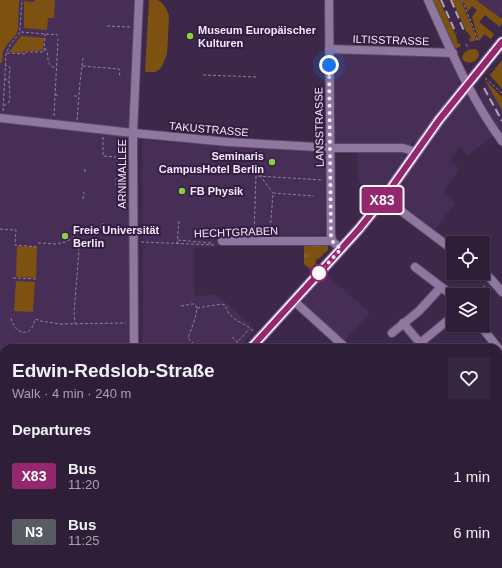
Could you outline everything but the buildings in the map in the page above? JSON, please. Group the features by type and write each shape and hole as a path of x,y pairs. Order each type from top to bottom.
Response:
{"main road":[{"path":"249,344 294,301 384,198 439,120 502,42"}],"street":[{"name":"ARNIMALLEE","path":"134,344 133,133 139,0"},
{"name":"LANSSTRASSE","path":"329,0 332,241"},
{"path":"428,0 468,84 502,141"},
{"name":"ILTISSTRASSE","path":"329,49 452,53"},
{"name":"TAKUSTRASSE","path":"1,116 133,133 228,142 330,148 403,148 416,152"},
{"path":"384,198 446,245"},
{"name":"HECHTGRABEN","path":"222,241 332,241"},
{"path":"332,241 341,249"},
{"path":"415,267 446,291"},
{"path":"490,278 502,292"},
{"path":"392,333 419,311 441,287"},
{"path":"294,301 342,344"},
{"path":"422,344 446,322"},
{"path":"404,323 420,344"},
{"path":"485,332 495,344"}],"path":[{"path":"1,116 3,106 6,53 19,32 22,0"},
{"path":"462,0 470,17 478,41"},
{"path":"107,26 131,27"},
{"path":"19,32 58,35"},
{"path":"6,53 25,54 25,52 44,52 45,34"},
{"path":"54,120 54,95 58,39"},
{"path":"466,44 468,48"},
{"path":"44,48 48,52 49,64 52,67 56,67"},
{"path":"77,122 83,58"},
{"path":"3,106 9,102 10,98 10,67 5,65"},
{"path":"82,66 119,69 120,77"},
{"path":"203,75 257,77"},
{"path":"4,78 9,85"},
{"path":"485,78 502,93"},
{"path":"4,85 9,85"},
{"path":"54,95 59,96"},
{"path":"74,96 79,96"},
{"path":"103,134 103,156 127,158"},
{"path":"259,151 259,157"},
{"path":"117,157 116,186 121,186"},
{"path":"85,167 85,172"},
{"path":"262,170 261,176 273,194 270,241"},
{"path":"253,241 256,176 326,180"},
{"path":"83,199 84,192"},
{"path":"273,194 314,196"},
{"path":"178,244 179,221"},
{"path":"99,230 103,223"},
{"path":"38,243 56,244 65,242 85,229 108,231 115,228 127,228"},
{"path":"0,229 16,230 15,246 38,247"},
{"path":"71,239 78,246 79,251 74,325"},
{"path":"178,240 211,243 211,245"},
{"name":"HECHTGRABEN","path":"140,242 219,246 222,241"},
{"path":"14,278 37,279"},
{"path":"482,288 489,281"},
{"path":"181,306 194,304 197,308"},
{"path":"197,308 222,304 225,305 229,314 254,332"},
{"path":"193,344 188,338 194,323 197,308"},
{"path":"11,318 15,328 21,332 29,331 35,319 74,325 128,323"},
{"path":"237,342 250,328"},
{"path":"232,338 241,344"}],"shaded area":[{"path":"0,0 137,0 129,129 0,115"},
{"path":"476,0 502,0 502,19"},
{"path":"332,51 451,56 462,79 458,85 459,86 416,143 414,142 411,145 335,145 333,143"},
{"path":"490,85 502,101 502,135 482,102 480,96 481,90"},
{"path":"467,95 470,96 494,135 467,156 460,147 450,161 460,169 443,192 455,203 434,231 393,201 394,193 418,158 419,159 423,151 462,99 463,100"},
{"name":"Freie Universität Berlin","path":"0,120 129,136 130,344 0,344"},
{"name":"Freie Universität Berlin","path":"142,140 324,153 326,235 218,236 217,247 194,248 194,296 217,295 255,329 242,344 143,344"},
{"path":"357,150 397,150 405,152 406,156 378,196 358,181"},
{"path":"326,274 370,313 344,341 302,303 305,300 303,299 305,294"}],"green space":[{"path":"0,0 19,0 18,29 16,35 3,51 2,63 0,63"},
{"path":"35,0 55,0 54,18 48,18 47,30 24,28 24,1 34,2"},
{"path":"149,0 157,0 161,2 166,8 169,16 167,54 160,69 155,72 145,72"},
{"path":"431,0 439,0 456,36 458,44 460,43 461,46 455,49"},
{"path":"452,0 461,0 477,40 470,42 469,39 471,38 466,31"},
{"path":"463,0 476,0 502,19 500,27 485,15 479,22 494,34 491,39 484,34 479,41 472,17 477,10 470,6 471,8 468,11"},
{"path":"21,36 44,38 43,49 40,51 24,51 23,53 9,52"},
{"path":"475,49 479,54 476,60 469,63 464,61 462,58 465,52"},
{"path":"502,60 502,89 490,75"},
{"path":"485,80 502,97 502,110 486,82"},
{"path":"17,246 37,247 36,278 16,277"},
{"path":"305,246 328,246 328,250 319,259 318,258 315,262 316,263 310,269 304,264"},
{"path":"16,281 35,282 33,312 14,311"}],"railway":[{"path":"441,0 456,33"},
{"path":"451,0 464,31"},
{"path":"484,88 502,121"}],"bus line":[{"name":"X83","path":"255,344 359,229 384,198 439,120 502,42"}],"place":[{"name":"Museum Europäischer Kulturen","path":"190,36"},
{"name":"Seminaris CampusHotel Berlin","path":"272,162"},
{"name":"FB Physik","path":"182,191"},
{"name":"Freie Universität Berlin","path":"65,236"}],"route":[{"path":"319,273 341,249 332,241 331,238 329,65"}]}
